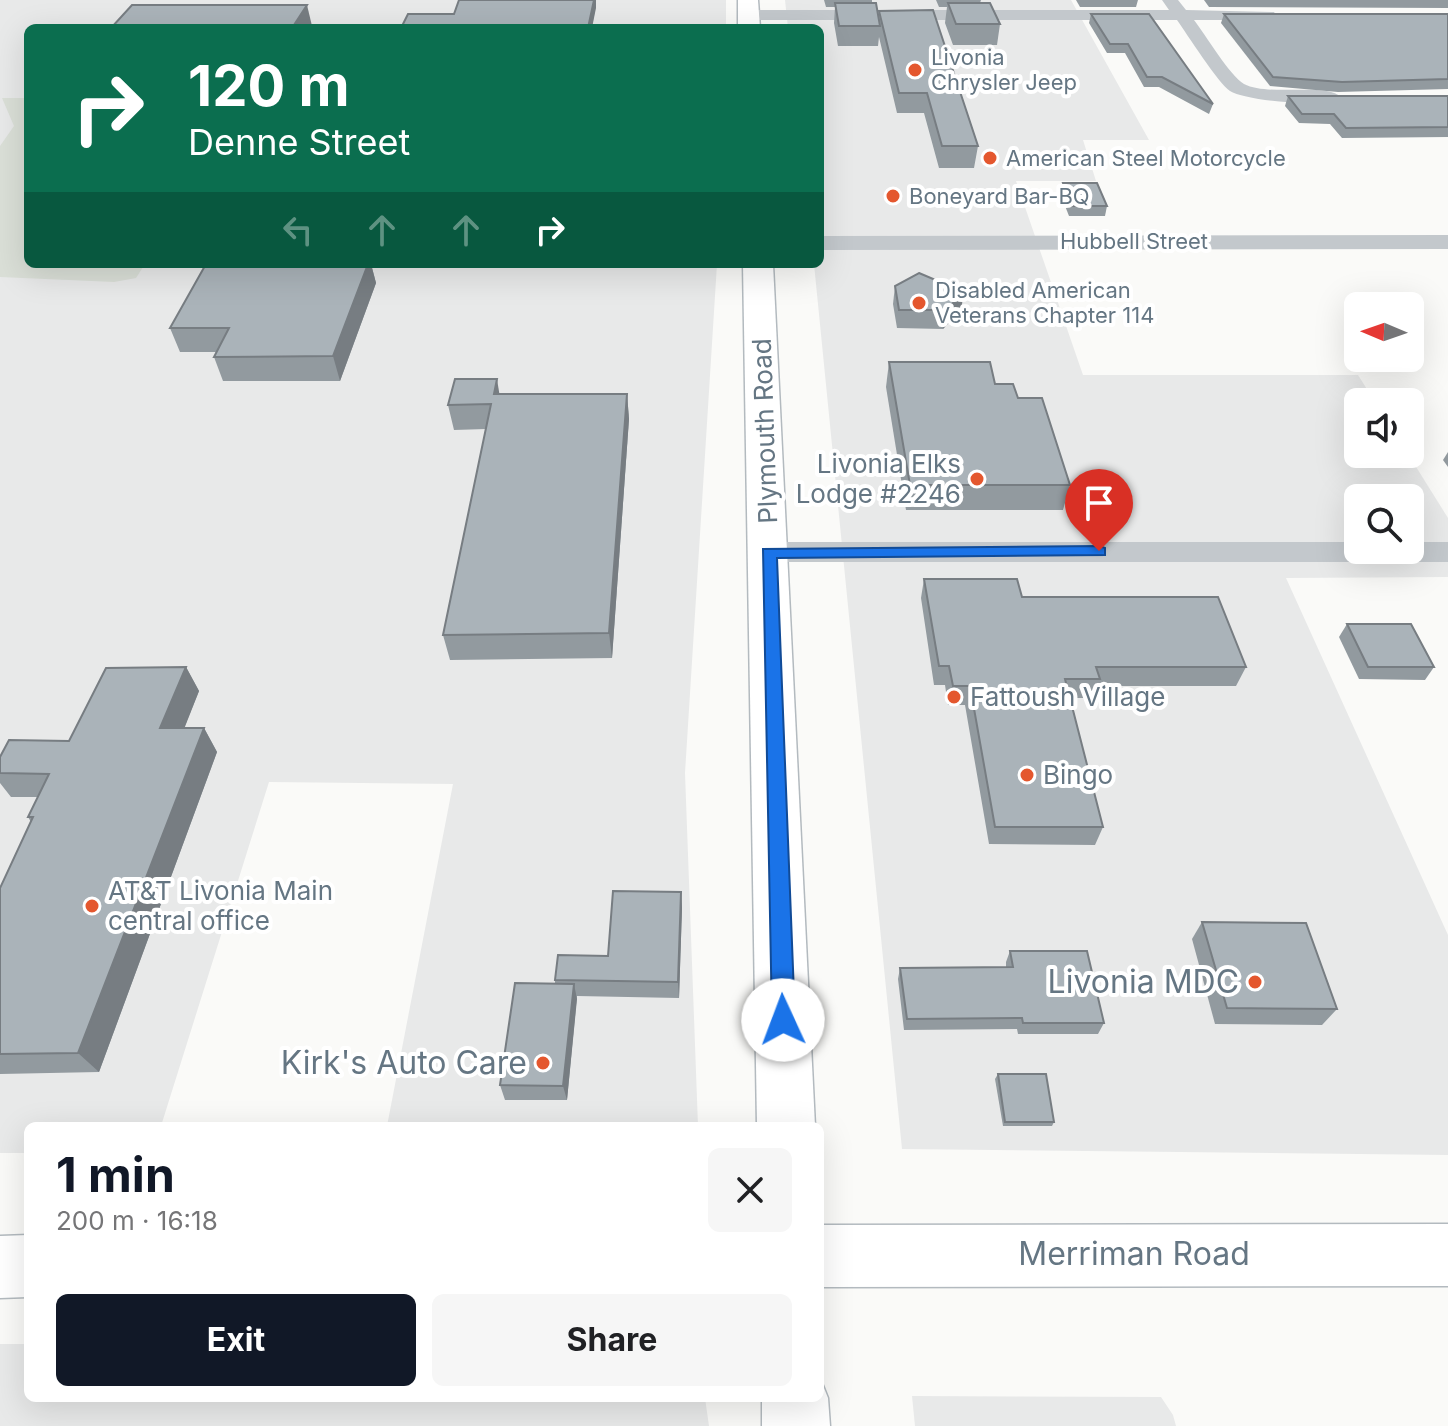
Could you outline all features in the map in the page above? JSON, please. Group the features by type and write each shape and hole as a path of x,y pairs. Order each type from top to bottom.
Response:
{"main road":[{"name":"Plymouth Road","path":"758,268 786,1122"},
{"name":"Merriman Road","path":"824,1256 1448,1255"},
{"path":"0,1267 24,1266"},
{"path":"795,1402 796,1426"}],"street":[{"path":"1175,7 1227,81 1252,93 1284,97 1359,97"},
{"path":"748,14 1175,7 1292,15"},
{"name":"Hubbell Street","path":"824,243 1448,242"},
{"path":"769,552 1448,552"}],"shaded area":[{"path":"0,0 726,0 726,24 24,24 24,268 717,268 685,773 698,1122 388,1122 453,784 269,782 162,1122 24,1122 24,1153 0,1153"},
{"path":"785,0 1071,0 1149,140 1083,140 1096,181 1016,181 1083,375 1358,375 1366,388 1344,388 1344,468 1417,468 1448,518 1448,577 1286,578 1448,935 1448,1155 902,1149 814,268 824,268 824,24 788,24"},
{"path":"2,98 24,98 24,268 142,268 136,278 114,282 0,277 0,146 14,126"},
{"path":"0,1344 24,1344 24,1402 706,1402 709,1426 0,1426"},
{"path":"912,1396 1161,1397 1176,1426 915,1426"}],"building":[{"path":"459,0 594,0 589,24 403,24 408,14 454,14"},
{"path":"835,3 876,3 880,26 839,26"},
{"path":"948,3 990,3 1000,24 956,24"},
{"path":"132,5 307,5 295,24 115,24"},
{"path":"933,10 978,146 942,146 927,93 899,93 879,11"},
{"path":"1091,14 1149,14 1213,104 1162,77 1147,77 1128,44 1110,44"},
{"path":"1224,14 1448,14 1448,79 1342,82 1273,77"},
{"path":"1288,96 1448,96 1448,127 1346,128 1334,114 1302,114"},
{"path":"1063,183 1097,183 1107,206 1072,206"},
{"path":"204,268 366,268 333,356 214,357 229,328 170,328"},
{"path":"919,273 964,292 946,310 899,310 895,286"},
{"name":"Livonia Elks Lodge #2246","path":"889,362 990,362 995,384 1013,384 1018,398 1042,398 1070,485 910,485"},
{"path":"455,379 497,379 494,394 627,394 609,633 443,635 491,404 448,405"},
{"name":"Bingo","path":"924,579 1017,579 1022,597 1218,597 1246,667 1096,667 1100,679 1065,679 1103,827 995,827 970,686 953,686 949,666 939,666"},
{"path":"1347,624 1411,624 1434,667 1368,667"},
{"name":"AT&T Livonia Main central office","path":"186,667 160,728 204,728 78,1053 0,1054 0,888 49,774 0,773 0,757 9,740 69,741 106,668"},
{"path":"613,891 681,892 678,982 555,980 558,955 608,956"},
{"name":"Livonia MDC","path":"1202,922 1306,923 1337,1009 1227,1008"},
{"path":"1010,951 1087,951 1104,1023 1023,1023 1022,1018 907,1019 900,968 1013,967"},
{"path":"515,983 574,984 563,1086 500,1085"},
{"path":"998,1074 1046,1074 1054,1122 1005,1122"}],"place":[{"name":"Livonia Chrysler Jeep","path":"915,70"},
{"name":"American Steel Motorcycle","path":"990,158"},
{"name":"Boneyard Bar-BQ","path":"893,196"},
{"name":"Disabled American Veterans Chapter 114","path":"919,303"},
{"name":"Livonia Elks Lodge #2246","path":"977,479"},
{"name":"Fattoush Village","path":"954,697"},
{"name":"Bingo","path":"1027,775"},
{"name":"AT&T Livonia Main central office","path":"92,906"},
{"name":"Livonia MDC","path":"1255,982"},
{"name":"Kirk's Auto Care","path":"543,1063"}],"route":[{"path":"783,1020 769,552 1099,551"}]}
